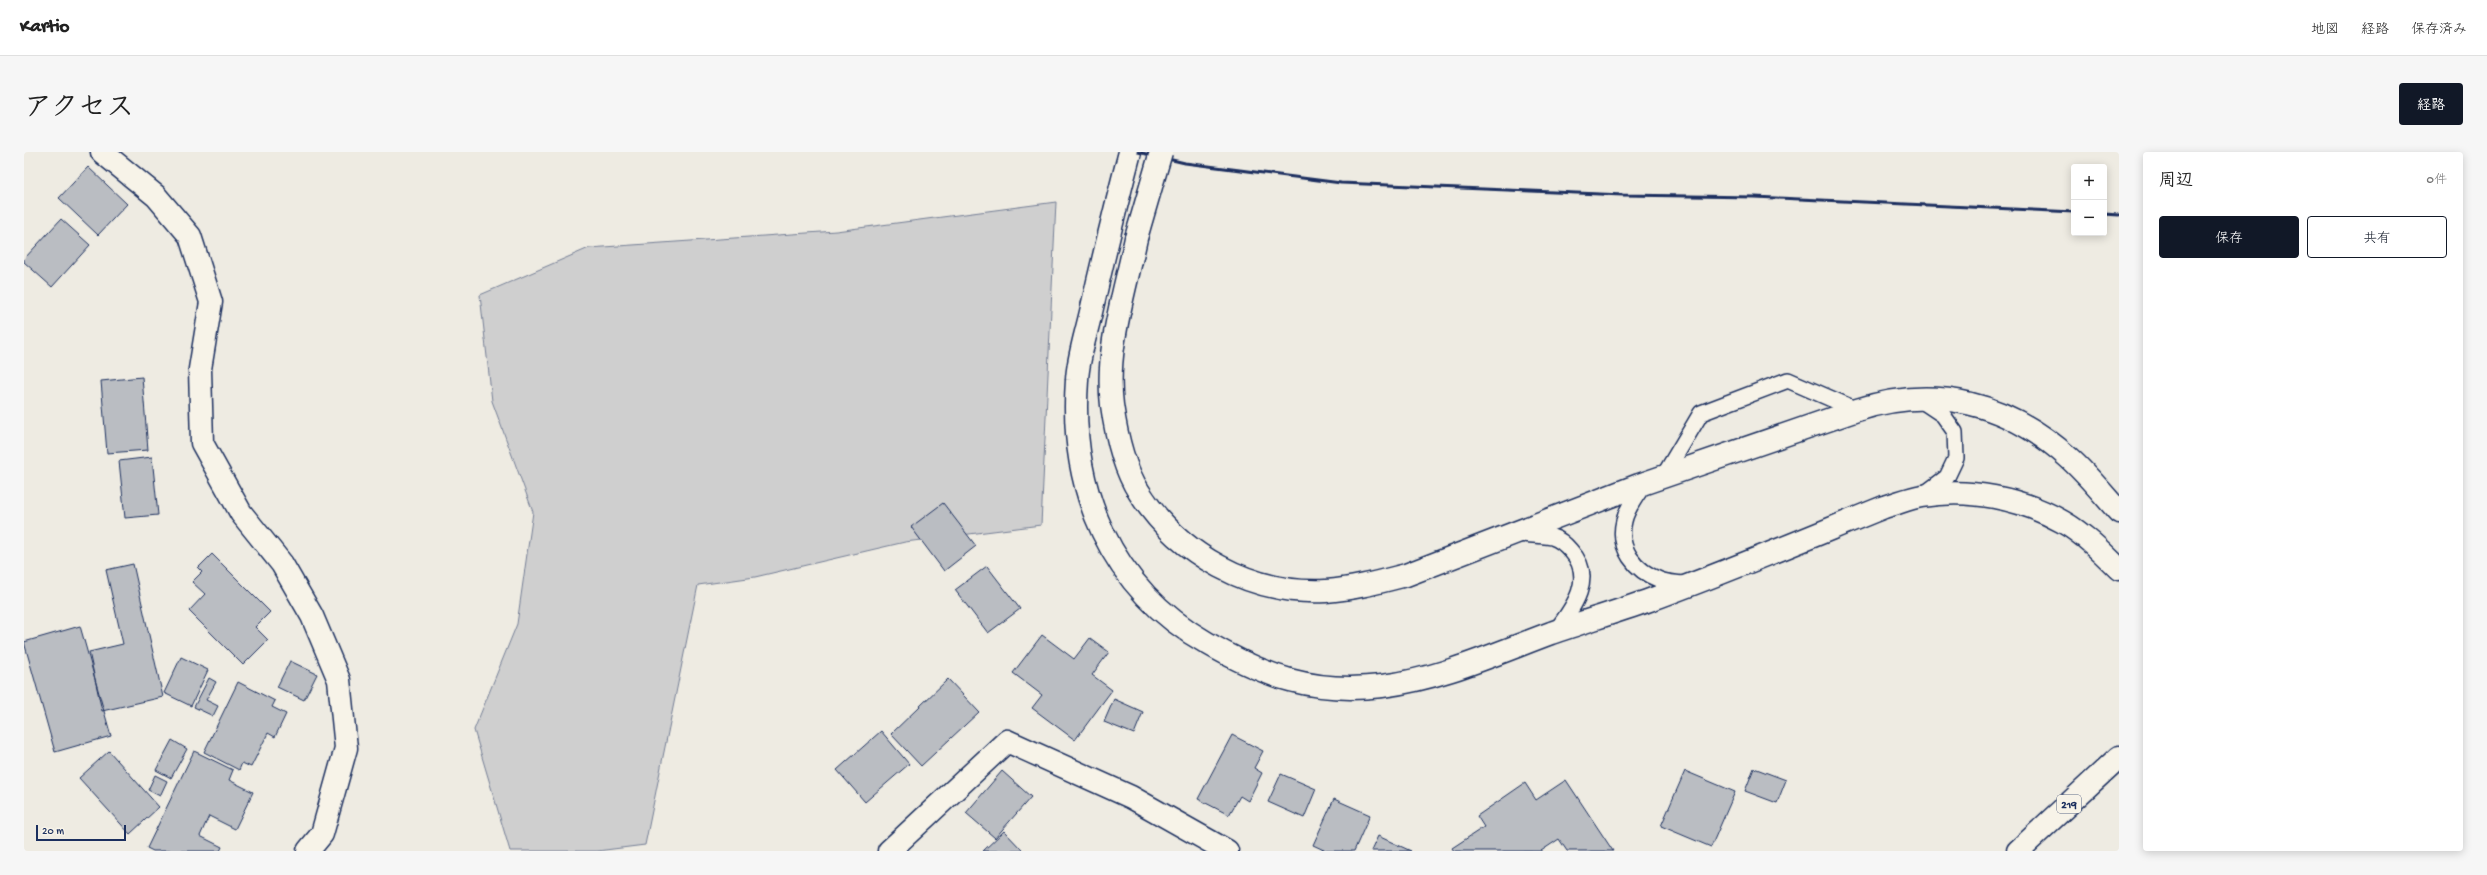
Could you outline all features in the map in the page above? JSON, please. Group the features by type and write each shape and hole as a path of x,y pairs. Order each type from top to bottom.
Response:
{"main road":[{"path":"102,152 156,196 190,236 211,302 200,369 202,442 241,512 282,564 312,616 339,680 346,748 322,834 310,850"},
{"path":"1130,152 1110,230 1077,377 1076,422 1080,468 1090,502 1106,541 1126,572 1162,610 1199,639 1239,661 1279,678 1326,688 1383,686 1442,673 1687,585 1884,508 1921,496 1958,493 1994,497 2029,507 2063,522 2095,546 2119,569"},
{"path":"1161,152 1136,238 1112,354 1112,404 1121,449 1142,497 1168,530 1206,560 1247,579 1287,588 1325,591 1366,586 1406,575 1654,480 1884,401 1917,398 1956,401 1987,407 2016,419 2043,436 2070,459 2119,512"},
{"path":"889,851 1007,741 1131,797 1227,851"},
{"name":"219","path":"2018,851 2119,757"}],"lane":[{"path":"1687,585 1660,580 1643,571 1628,555 1621,538 1624,519 1702,413 1788,380 1858,410"},
{"path":"1917,398 1943,415 1955,432 1956,458 1947,476 1921,496"},
{"path":"1515,534 1553,537 1566,545 1577,557 1583,574 1581,592 1575,606 1555,632"}],"shaded area":[{"path":"1056,202 1041,525 905,542 755,577 698,585 645,845 597,851 510,851 474,730 517,624 533,512 492,401 480,295 589,248 836,231"}],"building":[{"path":"88,167 127,204 98,235 59,198"},
{"path":"61,219 90,245 52,287 24,262 24,259"},
{"path":"142,377 148,450 107,453 101,381"},
{"path":"152,457 158,515 125,518 119,461"},
{"path":"943,503 976,546 944,571 911,527"},
{"path":"212,554 270,612 255,627 268,640 243,665 189,611 205,594 192,582 202,572 198,568"},
{"path":"133,564 163,697 102,711 89,652 123,644 106,570"},
{"path":"987,566 1020,609 988,633 955,590"},
{"path":"80,626 111,736 55,752 24,642"},
{"path":"1042,635 1074,659 1090,638 1109,652 1092,675 1112,690 1075,740 1032,708 1042,695 1013,673"},
{"path":"181,657 208,670 191,706 164,693"},
{"path":"290,661 317,674 304,700 277,687"},
{"path":"209,678 216,682 206,700 218,706 213,716 194,707"},
{"path":"948,679 979,712 921,766 891,734"},
{"path":"238,682 275,701 272,707 286,714 275,737 268,733 251,767 242,763 239,770 204,752"},
{"path":"1114,699 1143,712 1134,734 1104,722"},
{"path":"881,731 909,764 865,802 837,770"},
{"path":"1232,735 1263,751 1254,768 1262,773 1248,801 1240,796 1229,815 1198,799"},
{"path":"172,740 187,749 171,778 156,770"},
{"path":"109,751 159,807 130,834 79,778"},
{"path":"194,751 233,770 229,780 253,792 235,829 209,816 200,836 222,847 220,851 153,851 147,848"},
{"path":"1754,768 1786,780 1777,803 1745,791"},
{"path":"1002,771 1031,797 995,838 966,813"},
{"path":"1685,771 1735,792 1711,847 1661,826"},
{"path":"1281,774 1316,789 1304,818 1268,802"},
{"path":"155,775 167,781 160,796 148,790"},
{"path":"1566,780 1613,851 1567,851 1559,839 1541,851 1454,851 1452,848 1484,827 1477,816 1525,783 1536,800"},
{"path":"1334,799 1370,815 1354,851 1326,851 1313,845"},
{"path":"1004,831 1023,851 983,851"},
{"path":"1378,836 1411,851 1371,851"}],"railway":[{"path":"1138,152 1185,163 1341,183 1623,195 1755,197 2071,212"},
{"path":"2107,214 2119,215"}]}
